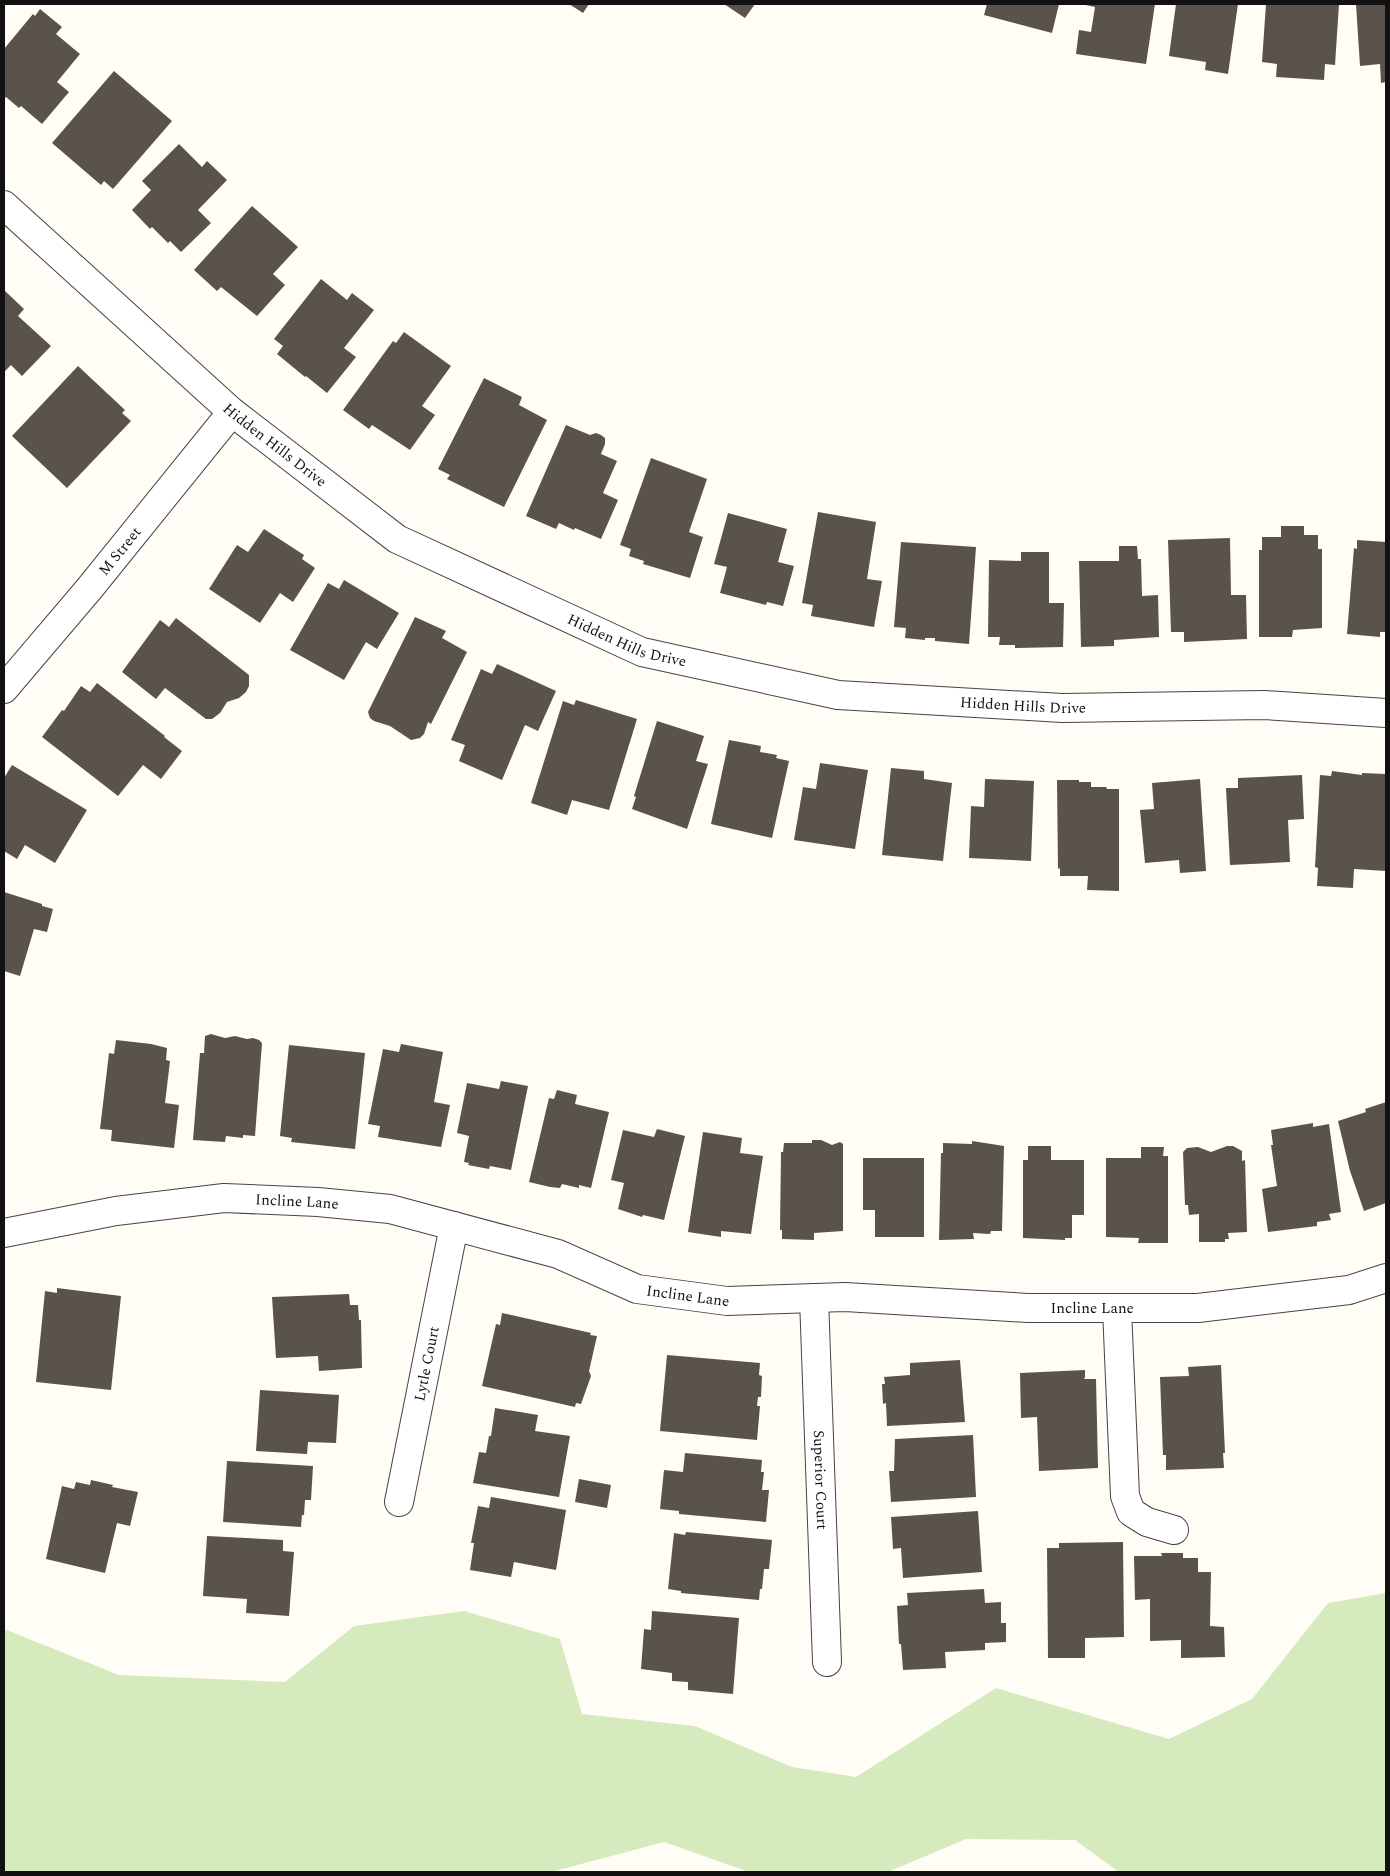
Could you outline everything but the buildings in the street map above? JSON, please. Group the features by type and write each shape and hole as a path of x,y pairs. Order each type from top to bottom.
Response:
{"street":[{"name":"Hidden Hills Drive","path":"4,204 232,412 397,539 642,652 838,695 1062,708 1264,705 1386,713"},
{"name":"M Street","path":"4,689 90,589 232,412"},
{"name":"Incline Lane","path":"4,1233 116,1211 224,1198 318,1202 390,1209 558,1254 637,1289 727,1301 845,1297 1028,1308 1198,1308 1349,1290 1386,1278"},
{"name":"Lytle Court","path":"399,1502 454,1226"},
{"name":"Superior Court","path":"814,1298 828,1662"},
{"path":"1118,1309 1125,1496 1131,1512 1147,1522 1174,1530"}],"green space":[{"path":"1386,1593 1386,1872 1119,1872 1075,1840 966,1839 888,1872 749,1872 664,1842 551,1872 4,1872 4,1629 119,1675 285,1682 354,1626 464,1611 560,1639 582,1714 695,1726 792,1767 856,1777 996,1688 1169,1739 1252,1699 1328,1603"}]}
